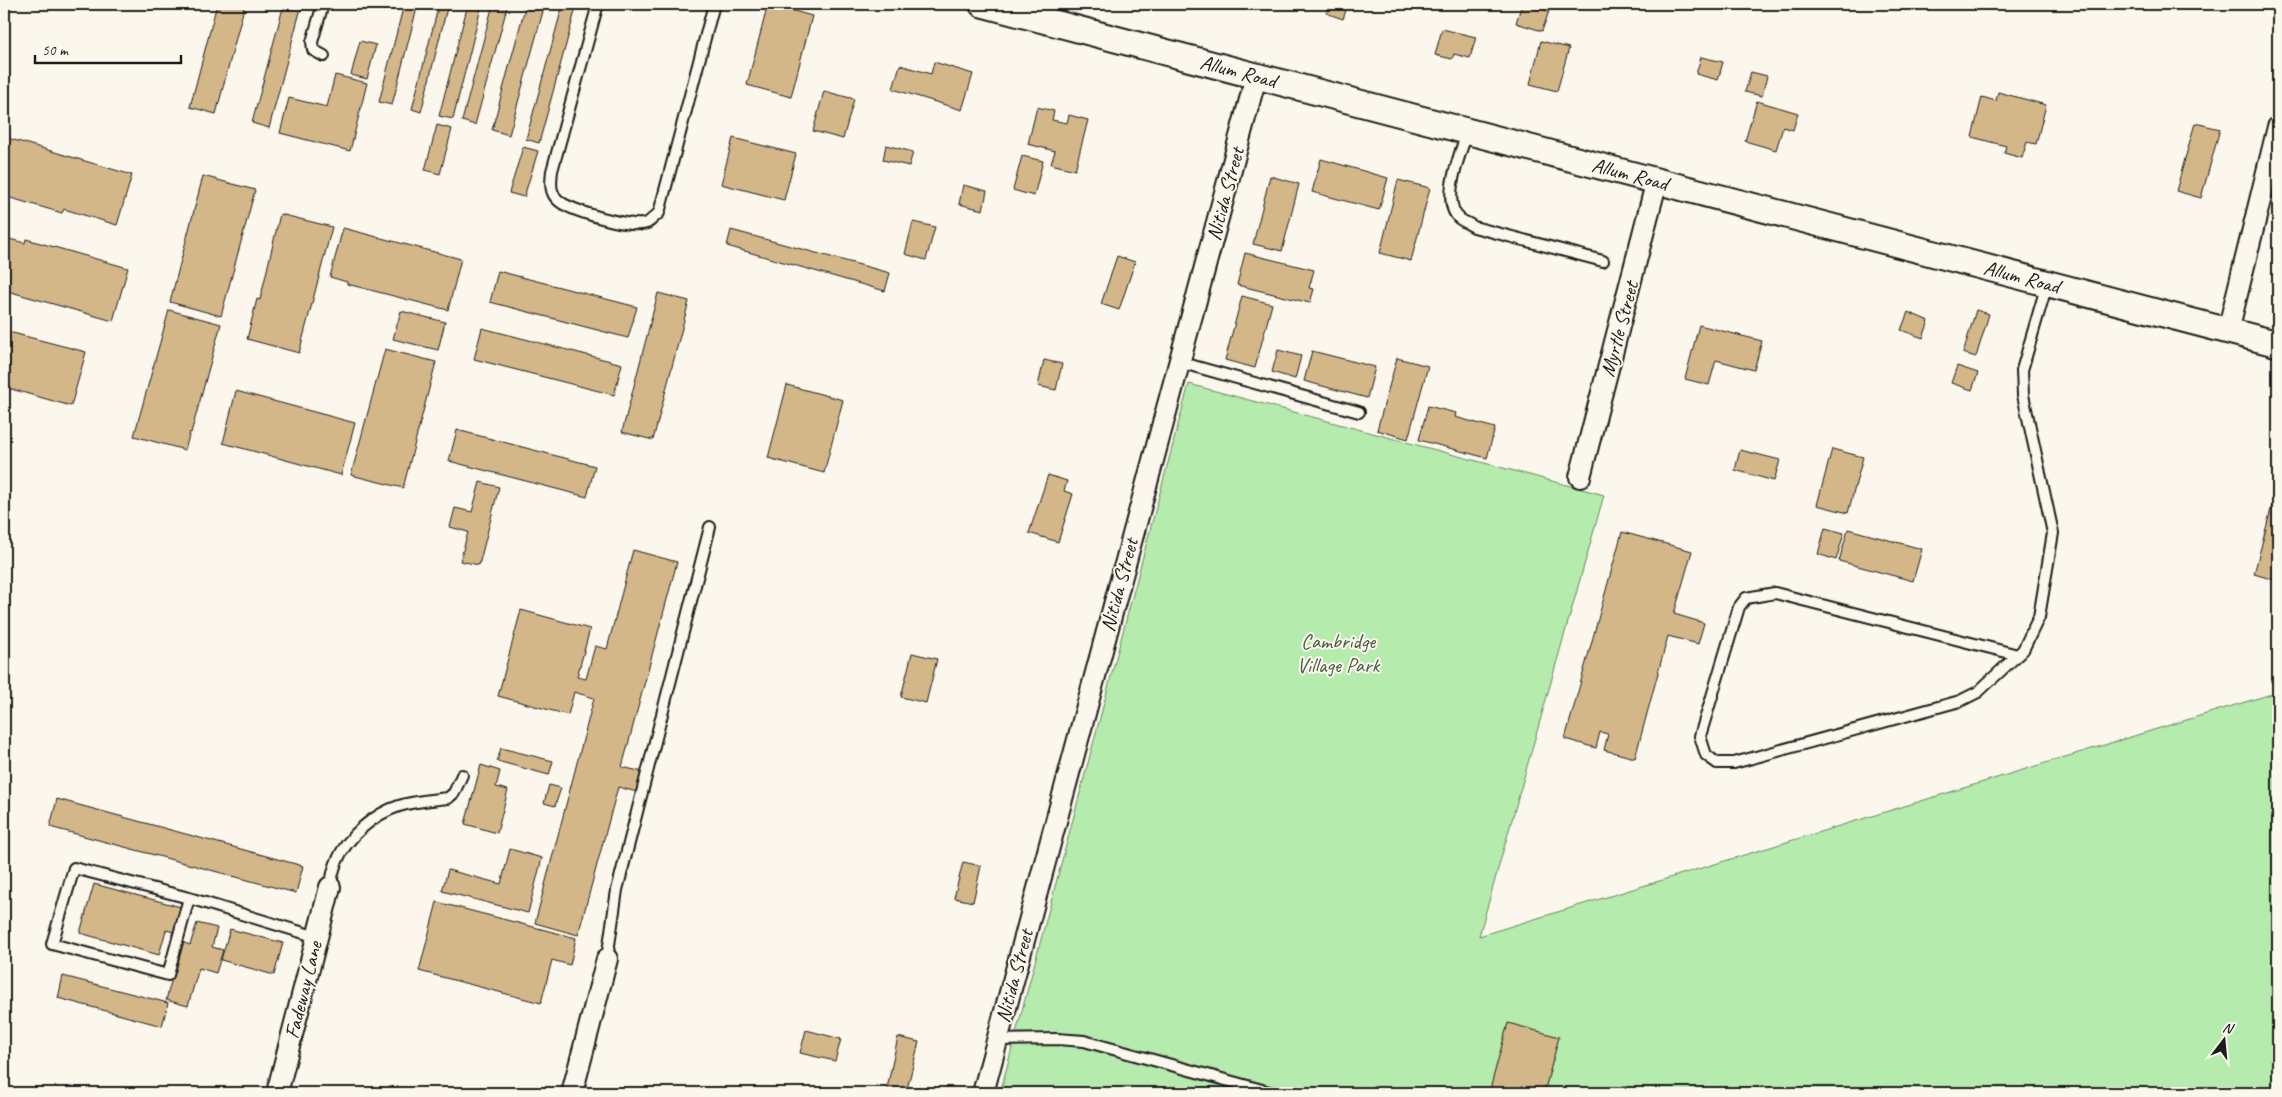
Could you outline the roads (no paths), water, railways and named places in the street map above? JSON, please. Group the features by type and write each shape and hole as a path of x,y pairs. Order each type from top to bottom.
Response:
{"street":[{"name":"Allum Road","path":"982,4 2278,344"},
{"name":"Nitida Street","path":"983,1093 1256,77"},
{"path":"2228,331 2278,127"},
{"name":"Myrtle Street","path":"1580,477 1657,180"},
{"name":"Fadeway Lane","path":"277,1093 330,887"},
{"path":"572,1093 607,958"}],"lane":[{"path":"323,4 312,42 313,50 324,56"},
{"path":"598,4 552,171 550,187 557,199 569,207 633,225 648,223 659,213 714,4"},
{"path":"1467,131 1450,198 1453,209 1460,219 1474,227 1603,261"},
{"path":"2018,655 1775,593 1746,598 1739,607 1700,736 1706,755 1717,763 1734,763 1960,701 1978,692 2018,655 2023,650 2039,617 2053,533 2023,395 2022,370 2048,284"},
{"path":"1179,362 1359,412"},
{"path":"607,958 617,890 710,526"},
{"path":"330,887 336,862 342,851 352,837 366,825 381,814 398,806 448,798 454,793 462,775"},
{"path":"189,898 168,975 52,944 74,868 189,898 317,938"},
{"path":"997,1040 1057,1039 1084,1041 1273,1093"}],"park label":[{"name":"Cambridge Village Park","path":"1338,653"}]}
